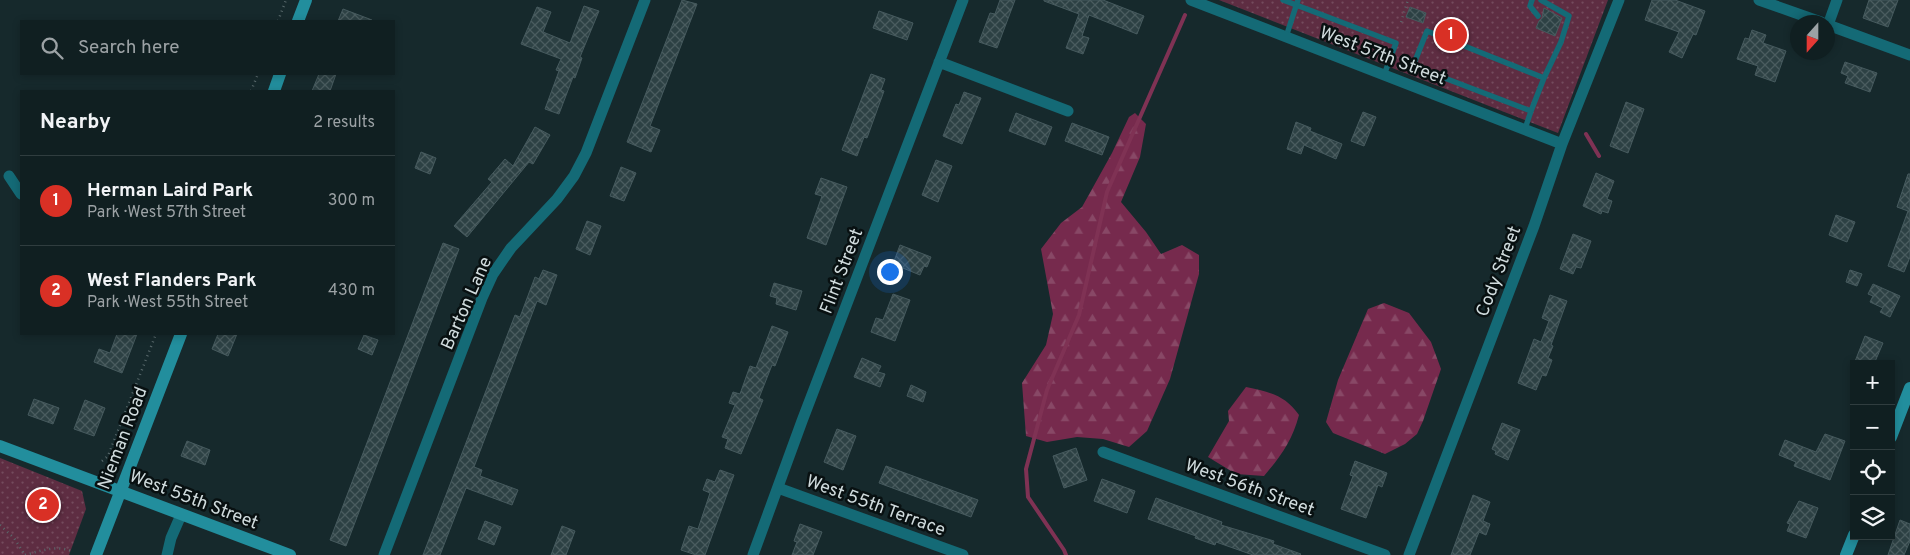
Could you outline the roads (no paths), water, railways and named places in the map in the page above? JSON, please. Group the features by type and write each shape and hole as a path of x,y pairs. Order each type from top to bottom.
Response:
{"street":[{"path":"298,20 306,0"},
{"name":"Barton Lane","path":"384,555 482,298 494,274 511,248 557,199 574,176 586,153 645,0"},
{"name":"Flint Street","path":"753,555 963,0"},
{"name":"West 57th Street","path":"1191,0 1562,144"},
{"name":"Cody Street","path":"1408,555 1534,226 1562,144 1619,0"},
{"path":"1759,0 1801,15"},
{"path":"1832,15 1837,0"},
{"path":"1835,28 1910,55"},
{"path":"939,62 1068,112"},
{"path":"274,90 280,75"},
{"path":"9,176 20,192"},
{"name":"Nieman Road","path":"96,555 181,335"},
{"path":"1895,427 1910,388"},
{"name":"West 55th Street","path":"0,446 122,490 290,555"},
{"name":"West 56th Street","path":"1103,452 1384,555"},
{"name":"West 55th Terrace","path":"778,488 963,555"},
{"path":"168,555 171,538 180,514"},
{"path":"1846,555 1852,540"}],"lane":[{"path":"1283,0 1297,2 1396,43 1384,74"},
{"path":"1532,0 1530,6 1538,16"},
{"path":"1525,129 1544,78 1561,42 1569,16 1541,0"},
{"path":"1286,37 1297,2"},
{"path":"1532,111 1413,66 1427,31 1544,78"}],"waterway":[{"path":"1066,555 1028,497 1026,469 1047,390 1079,315 1107,192 1185,15"},
{"path":"1586,134 1599,156"}],"place":[{"name":"Herman Laird Park","path":"1451,35"},
{"name":"West Flanders Park","path":"43,505"}]}
